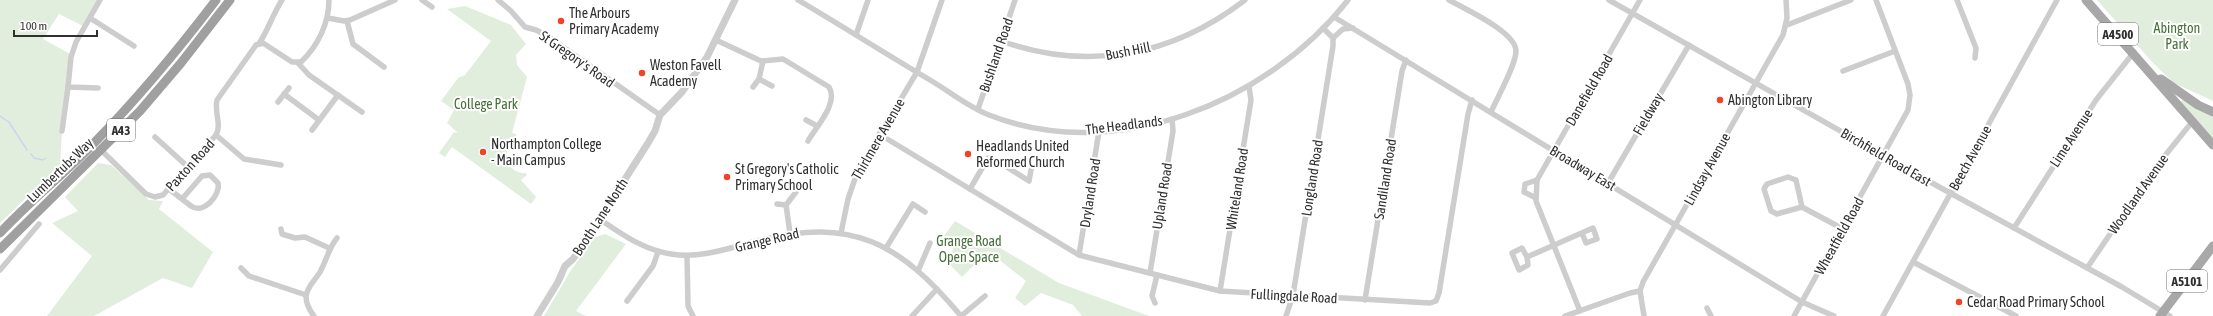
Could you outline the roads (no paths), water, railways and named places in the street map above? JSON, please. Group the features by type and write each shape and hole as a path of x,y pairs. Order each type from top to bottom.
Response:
{"highway":[{"name":"Lumbertubs Way","path":"0,233 93,144 128,107 173,56 216,0"},
{"name":"Lumbertubs Way","path":"0,250 101,150 166,82 230,0"}],"main road":[{"name":"A4500","path":"2086,0 2134,52 2213,145"},
{"name":"A4500","path":"2149,70 2198,105 2213,112"},
{"name":"A5101","path":"2165,314 2212,251"}],"street":[{"path":"62,131 71,57 76,42 100,0"},
{"name":"Paxton Road","path":"101,150 146,194 157,196 169,189 216,135 219,124 215,108 217,100 241,64 260,42 267,31 271,16 282,0"},
{"path":"298,63 305,57 319,38 328,18 329,0"},
{"path":"328,18 347,20 395,0"},
{"path":"422,0 432,7"},
{"name":"St Gregory's Road","path":"498,0 512,11 525,27 546,35 660,116"},
{"path":"660,116 669,108 696,75 716,40 735,0"},
{"name":"The Headlands","path":"798,0 978,109 997,117 1042,129 1099,131 1172,119 1216,104 1249,87 1286,62 1323,28 1348,0"},
{"path":"856,35 868,0"},
{"name":"Thirlmere Avenue","path":"841,233 853,181 879,134 917,72 942,0"},
{"name":"Bushland Road","path":"978,109 1015,0"},
{"name":"Bush Hill","path":"1001,41 1034,52 1065,57 1118,56 1149,49 1188,35 1224,17 1245,0"},
{"path":"1449,0 1507,34 1515,45 1515,58 1491,112"},
{"name":"Birchfield Road East","path":"1609,0 2087,268 2165,314"},
{"name":"Danefield Road","path":"1580,311 1553,245 1536,198 1537,180 1640,0"},
{"path":"1786,0 1786,25 1851,0"},
{"name":"Wheatfield Road","path":"1794,316 1904,120 1909,106 1908,84 1876,0"},
{"path":"1957,0 1976,48 1975,58"},
{"name":"Beech Avenue","path":"1883,316 2057,0"},
{"name":"Broadway East","path":"1334,16 1802,302 1834,316"},
{"path":"90,18 134,46"},
{"path":"347,20 353,44 384,67"},
{"name":"Lindsay Avenue","path":"1640,292 1643,282 1786,25"},
{"path":"1323,28 1333,38 1343,29 1353,28"},
{"name":"Longland Road","path":"1286,316 1292,295 1333,38"},
{"path":"716,40 763,61 783,59 829,87 832,98 808,141"},
{"path":"260,42 292,62 298,63 309,75 362,112"},
{"name":"Fieldway","path":"1608,183 1689,46"},
{"path":"1843,71 1895,52"},
{"name":"Lime Avenue","path":"2014,228 2096,100 2134,52"},
{"name":"Sandiland Road","path":"1365,300 1402,71 1406,60"},
{"path":"752,87 759,79 763,61"},
{"path":"759,79 772,86"},
{"name":"Whiteland Road","path":"1220,291 1251,100 1249,87"},
{"path":"68,88 98,88"},
{"path":"278,102 289,88"},
{"path":"284,94 319,120"},
{"path":"312,130 338,94"},
{"name":"Fullingdale Road","path":"879,134 1080,255 1220,291 1426,303 1434,302 1438,298 1468,114 1472,100"},
{"name":"Booth Lane North","path":"537,316 558,282 565,266 573,259 601,220 606,209 655,131 660,116"},
{"name":"Upland Road","path":"1150,273 1173,131 1172,119"},
{"path":"806,120 817,126"},
{"name":"Woodland Avenue","path":"2087,268 2155,168 2192,122"},
{"name":"Dryland Road","path":"1080,255 1099,131"},
{"path":"216,135 244,159 281,165"},
{"path":"155,138 188,167"},
{"path":"970,189 988,158 994,159 1029,181 1031,170"},
{"path":"169,189 182,199 194,208 203,209 217,194 218,183 210,175 202,176 182,199"},
{"path":"1802,206 1796,180 1788,177 1767,184 1764,190 1771,211 1777,214 1802,206 1843,229"},
{"name":"Danefield Road","path":"1536,198 1524,192 1525,184 1537,180"},
{"path":"790,233 786,205 796,192"},
{"path":"777,204 786,205"},
{"path":"886,248 913,204 925,212"},
{"name":"Grange Road","path":"601,220 636,242 658,252 687,256 711,253 790,233 820,231 841,233 863,239 886,248 918,271 961,316 985,296"},
{"path":"0,230 10,223"},
{"name":"Lumbertubs Way","path":"0,270 39,224"},
{"path":"281,228 282,234 295,238 305,237 329,248"},
{"path":"1527,257 1582,233"},
{"path":"314,316 309,309 306,295 313,281 320,272 329,248 337,238"},
{"path":"918,271 930,243"},
{"path":"627,302 653,266 658,252"},
{"path":"687,256 689,315"},
{"path":"1913,262 2016,316"},
{"path":"241,268 249,276 306,295"},
{"path":"1155,303 1152,296 1157,275"},
{"path":"912,316 937,290"},
{"path":"1565,316 1630,293 1640,292 1644,316"},
{"path":"1707,308 1711,316"}],"waterway":[{"path":"0,116 9,122 27,150"},
{"path":"31,154 34,158 43,160 46,158"}],"place":[{"name":"The Arbours Primary Academy","path":"561,21"},
{"name":"Weston Favell Academy","path":"642,73"},
{"name":"Abington Library","path":"1720,100"},
{"name":"Northampton College - Main Campus","path":"483,152"},
{"name":"Headlands United Reformed Church","path":"968,154"},
{"name":"St Gregory's Catholic Primary School","path":"727,177"},
{"name":"Cedar Road Primary School","path":"1959,302"}],"park label":[{"name":"Abington Park","path":"2177,36"},
{"name":"College Park","path":"486,104"},
{"name":"Grange Road Open Space","path":"969,250"}]}
